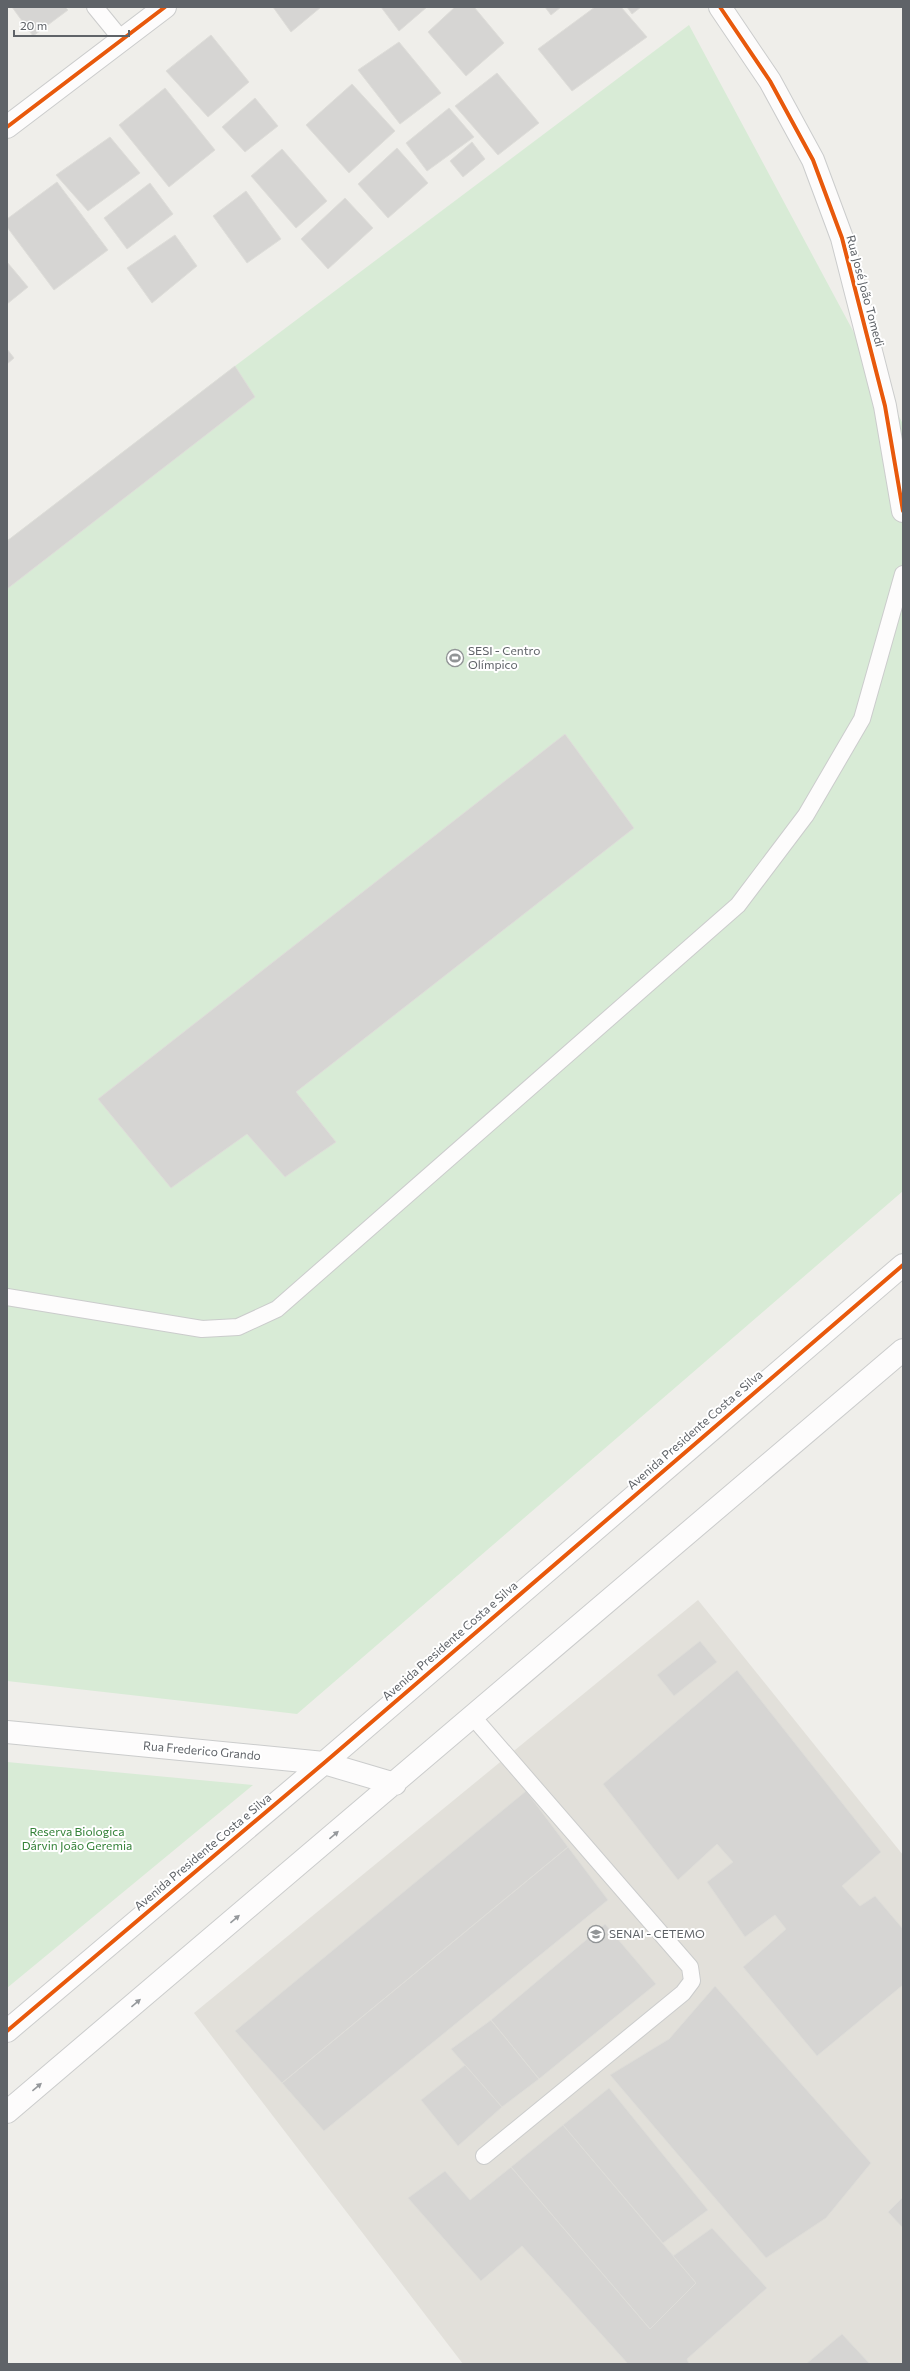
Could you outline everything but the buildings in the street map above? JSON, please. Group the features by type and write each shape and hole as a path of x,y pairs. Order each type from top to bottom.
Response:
{"street":[{"path":"7,127 165,7"},
{"name":"Rua José João Tomedi","path":"720,7 770,81 813,160 842,238 885,406 903,514"},
{"name":"Avenida Presidente Costa e Silva","path":"7,2031 324,1763 903,1265"},
{"path":"7,2112 473,1718 903,1350"},
{"name":"Rua Frederico Grando","path":"7,1732 324,1763 395,1784"}],"lane":[{"path":"95,7 122,40"},
{"path":"7,1297 202,1329 238,1327 277,1309 738,905 806,815 862,719 903,574"},
{"path":"473,1718 690,1967 692,1981 683,1993 484,2156"}],"shaded area":[{"name":"SENAI - CETEMO","path":"698,1600 903,1855 903,2364 463,2364 194,2013"}],"green space":[{"name":"SESI - Centro Olímpico","path":"689,25 903,424 903,1191 297,1714 7,1681 7,541 235,366"},
{"name":"Reserva Biologica Dárvin João Geremia","path":"7,1762 253,1785 7,1988"}],"cycle path":[{"path":"7,127 165,7"},
{"path":"720,7 770,81 813,160 842,238 885,406 903,511"},
{"path":"7,2031 324,1763 903,1265"}],"place":[{"name":"SESI - Centro Olímpico","path":"455,658"},
{"name":"SENAI - CETEMO","path":"596,1934"}]}
